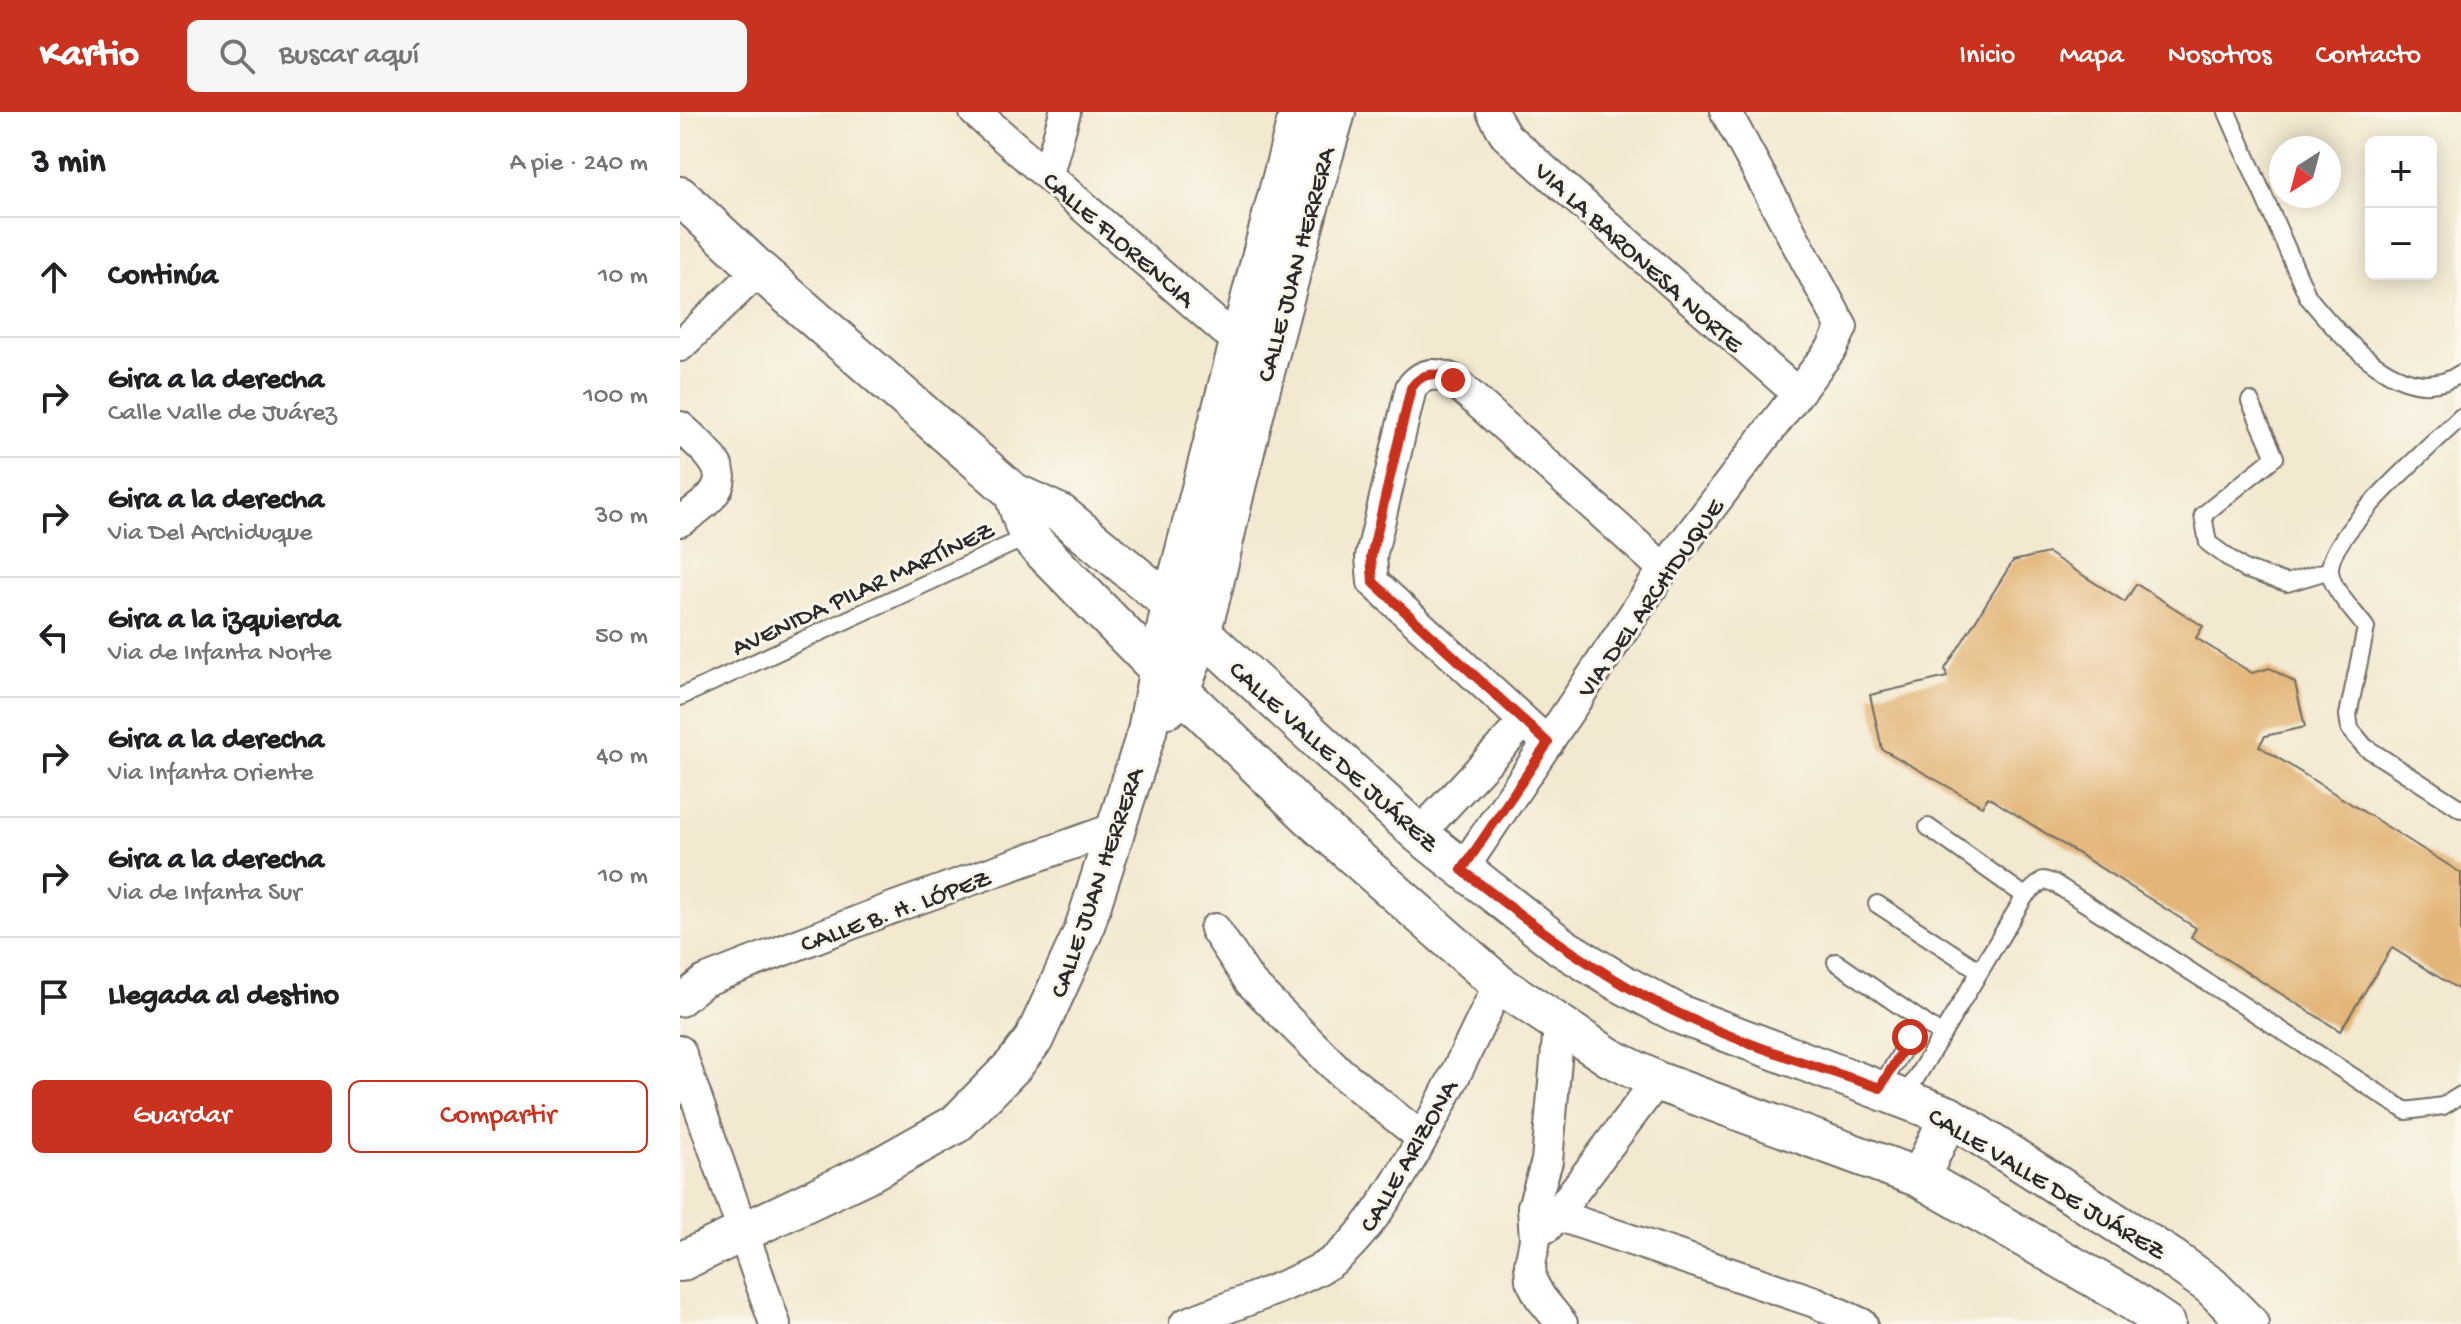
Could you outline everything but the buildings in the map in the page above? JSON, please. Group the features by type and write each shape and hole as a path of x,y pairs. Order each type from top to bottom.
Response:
{"street":[{"name":"CALLE FLORENCIA","path":"975,112 1254,350"},
{"path":"1048,174 1065,112"},
{"name":"CALLE JUAN HERRERA","path":"680,1262 872,1171 956,1124 1014,1065 1054,1001 1083,932 1147,731 1170,680 1200,631 1299,112"},
{"name":"CALLE JUAN HERRERA","path":"1170,680 1171,604 1336,112"},
{"name":"VIA LA BARONESA NORTE","path":"1492,112 1506,136 1797,393"},
{"name":"VIA DEL ARCHIDUQUE","path":"1462,870 1664,569 1832,348 1842,327 1726,112"},
{"path":"680,196 759,270 1013,492 1028,536 1170,680 1347,851 1499,984 1609,1057 1657,1081 1920,1178 2122,1294 2166,1324"},
{"path":"680,346 759,270"},
{"path":"1548,743 1373,582 1371,557 1408,396 1416,381 1424,375 1441,374 1453,380 1664,569"},
{"path":"680,427 713,458 720,471 719,488 709,502 680,521"},
{"name":"CALLE VALLE DE JUÁREZ","path":"1013,492 1061,514 1171,604 1419,834 1562,947 1681,1015 1949,1116 2173,1259 2211,1286 2249,1324"},
{"path":"1232,741 1274,699"},
{"path":"1419,834 1524,722"},
{"name":"CALLE B. H. LÓPEZ","path":"680,1001 704,981 1116,828"},
{"path":"1215,929 1250,982 1341,1073 1421,1137"},
{"name":"CALLE ARIZONA","path":"1185,1324 1325,1266 1360,1238 1421,1137 1499,984"},
{"path":"1559,1026 1547,1161 1546,1211 1530,1264 1531,1280 1562,1324"},
{"path":"680,1051 775,1324"},
{"path":"1546,1211 1657,1081"},
{"path":"1920,1178 1949,1116"},
{"path":"1546,1211 1815,1302 1862,1324"}],"lane":[{"path":"2227,112 2303,287 2320,312 2382,368 2404,381 2423,387 2442,385 2461,373"},
{"path":"2250,401 2275,457 2203,515 2208,543 2244,569 2287,583 2330,570"},
{"path":"2461,417 2343,536 2330,570 2334,584 2366,628 2348,715 2350,729 2365,747 2461,809"},
{"name":"AVENIDA PILAR MARTÍNEZ","path":"680,697 1028,536 1061,514"},
{"path":"1928,827 2025,896"},
{"path":"1892,1093 1942,1035 2025,896 2043,880 2054,883 2406,1111 2443,1106 2461,1095"},
{"path":"1877,904 1980,971"},
{"path":"1836,962 1942,1035"},
{"path":"1892,1093 1921,1020"}],"route":[{"path":"1453,380 1432,373 1424,375 1411,388 1371,557 1373,582 1453,660 1548,743 1462,870 1562,947 1619,982 1681,1015 1745,1041 1880,1088 1910,1037"}]}
